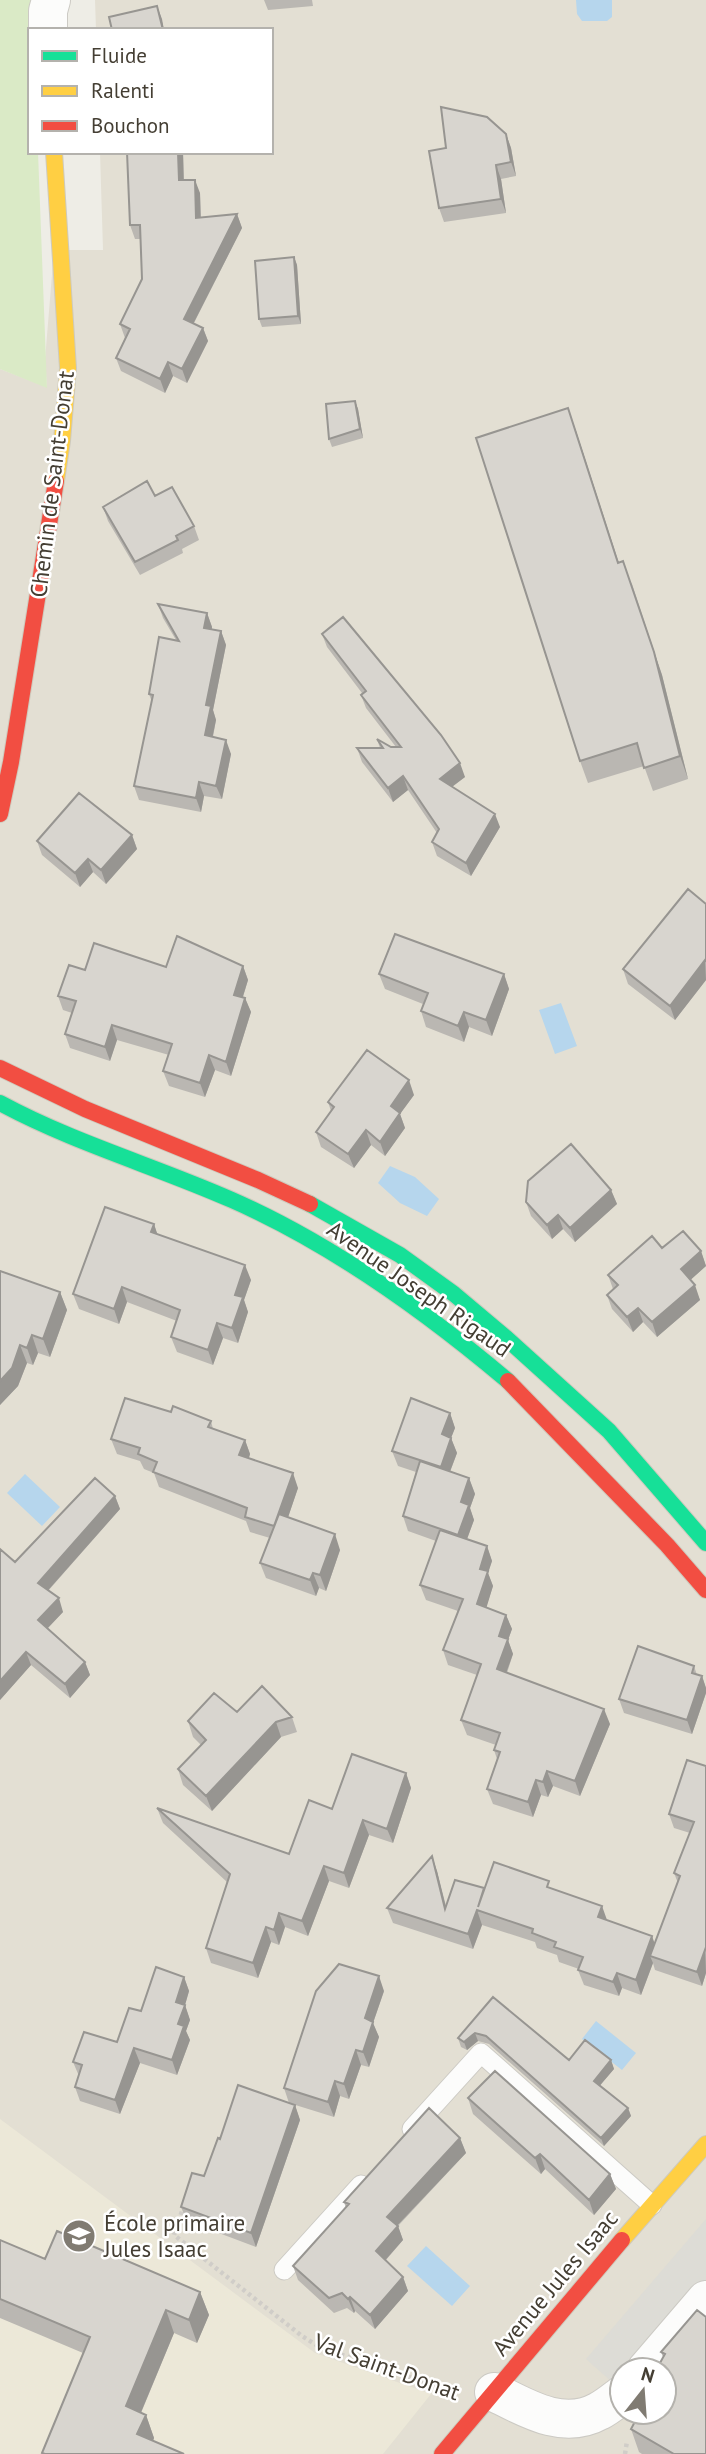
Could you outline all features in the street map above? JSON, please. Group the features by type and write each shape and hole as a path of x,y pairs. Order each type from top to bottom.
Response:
{"street":[{"path":"48,28 51,0"},
{"name":"Chemin de Saint-Donat","path":"0,814 11,762 62,441 68,368 54,154"},
{"name":"Avenue Joseph Rigaud","path":"0,1068 91,1114 195,1152 248,1175 344,1221 398,1255 463,1301 608,1430 706,1543"},
{"name":"Avenue Joseph Rigaud","path":"0,1103 33,1121 232,1200 316,1242 377,1282 464,1344 512,1384 667,1545 706,1590"},
{"name":"Avenue Jules Isaac","path":"442,2454 585,2281 706,2144"},
{"path":"658,2356 706,2300"},
{"path":"490,2397 563,2420 597,2413 608,2405"}],"lane":[{"path":"397,2146 481,2053 652,2206"},
{"path":"284,2270 378,2166"}],"path":[{"name":"Val Saint-Donat","path":"185,2200 174,2235 302,2336 321,2348 490,2397"}],"shaded area":[{"path":"95,0 706,0 706,2454 0,2454 0,369 47,387 45,360 54,250 103,250 100,154 273,154 273,28 96,28"},
{"name":"École primaire Jules Isaac","path":"0,2119 315,2353 431,2394 383,2454 0,2454"},
{"path":"706,2219 706,2300 658,2356 608,2356 608,2379 586,2359"}],"green space":[{"path":"0,0 33,0 30,28 28,28 28,154 38,154 47,388 0,369"}],"water":[{"path":"576,0 612,0 612,17 607,21 582,21 577,14"},
{"path":"561,1003 577,1046 555,1054 539,1010"},
{"path":"390,1166 415,1177 439,1199 427,1216 400,1203 378,1183"},
{"path":"25,1474 60,1507 42,1526 7,1493"},
{"path":"596,2021 636,2053 622,2070 582,2039"},
{"path":"426,2246 470,2286 452,2306 407,2266"}],"building":[{"path":"157,6 162,28 112,28 109,17"},
{"path":"441,107 487,117 506,134 511,162 496,165 501,199 439,208 429,151 446,148"},
{"path":"127,154 178,154 179,180 195,180 196,218 237,214 184,319 203,328 182,369 168,362 160,379 116,358 130,329 120,324 142,279 140,225 130,225"},
{"path":"294,257 298,316 259,319 255,261"},
{"path":"355,401 360,429 329,439 326,404"},
{"path":"568,408 618,563 623,561 654,652 680,756 644,768 637,743 580,761 476,438"},
{"path":"147,481 155,496 172,487 194,526 176,536 178,540 135,562 103,507"},
{"path":"158,604 207,613 204,628 221,631 206,705 211,706 205,735 226,740 216,786 199,782 196,798 134,786 153,695 149,694 159,637 179,641"},
{"path":"343,617 441,735 460,763 440,779 495,814 466,863 432,842 439,829 403,776 388,788 357,748 383,748 377,739 391,747 401,747 361,695 366,691 322,634"},
{"path":"79,793 132,835 101,870 88,859 75,873 37,841"},
{"path":"688,889 706,904 706,961 670,1006 623,969"},
{"path":"395,934 504,974 486,1020 464,1012 458,1026 421,1011 428,993 379,974"},
{"path":"177,936 243,966 234,995 245,998 226,1062 209,1055 200,1083 163,1071 172,1044 112,1025 105,1047 65,1034 76,1001 58,996 69,965 85,970 94,943 166,967"},
{"path":"367,1050 409,1080 391,1106 400,1113 380,1142 366,1130 348,1154 316,1132 334,1107 328,1102"},
{"path":"571,1144 611,1190 570,1228 558,1215 547,1225 526,1202 528,1181"},
{"path":"105,1207 154,1224 151,1232 245,1265 235,1295 243,1297 232,1328 217,1323 208,1350 171,1337 180,1310 122,1287 114,1309 73,1294"},
{"path":"683,1231 701,1251 681,1269 695,1285 652,1322 638,1308 627,1317 607,1295 618,1285 608,1275 652,1236 662,1248"},
{"path":"0,1271 60,1292 43,1339 32,1335 27,1348 20,1345 12,1368 0,1381"},
{"path":"125,1398 171,1412 173,1406 211,1421 208,1427 245,1440 239,1455 293,1473 274,1526 245,1517 247,1508 153,1472 157,1462 138,1454 140,1448 111,1439"},
{"path":"411,1398 450,1413 442,1434 451,1438 441,1467 392,1451"},
{"path":"420,1461 469,1478 461,1502 469,1505 458,1535 403,1516"},
{"path":"95,1478 115,1496 38,1583 59,1598 38,1620 85,1662 65,1684 26,1652 0,1681 0,1549 15,1562"},
{"path":"279,1514 335,1534 320,1575 313,1573 310,1580 260,1563"},
{"path":"440,1530 487,1546 480,1569 488,1571 477,1604 506,1615 499,1636 508,1639 497,1669 604,1709 575,1781 547,1771 543,1782 536,1780 528,1802 487,1789 500,1752 494,1750 500,1733 461,1720 481,1664 443,1650 463,1599 420,1585"},
{"path":"638,1646 694,1666 692,1673 702,1676 687,1720 619,1699"},
{"path":"262,1686 292,1717 276,1722 206,1796 178,1769 206,1740 188,1721 214,1693 237,1712"},
{"path":"352,1754 406,1773 387,1829 363,1820 344,1873 324,1866 302,1921 279,1913 274,1930 266,1927 253,1963 206,1948 230,1874 157,1808 289,1854 309,1800 332,1809"},
{"path":"687,1760 706,1766 706,1947 697,1972 650,1956 680,1876 674,1873 694,1822 669,1814"},
{"path":"432,1856 445,1909 455,1880 484,1888 478,1907 494,1862 549,1881 547,1887 602,1906 598,1917 652,1936 636,1980 617,1973 613,1982 578,1970 583,1957 554,1947 556,1942 532,1933 533,1929 477,1910 468,1934 387,1908"},
{"path":"339,1964 379,1976 365,2018 373,2022 363,2052 356,2050 344,2084 335,2081 328,2102 284,2088 316,1991"},
{"path":"156,1967 184,1977 176,2002 185,2005 178,2024 184,2026 172,2060 134,2048 115,2100 75,2087 82,2065 73,2062 84,2032 117,2042 129,2008 141,2011"},
{"path":"493,1997 569,2060 585,2040 611,2060 594,2081 628,2108 601,2138 486,2036 475,2033 464,2042 458,2038"},
{"path":"495,2071 610,2174 589,2200 540,2154 535,2158 468,2098"},
{"path":"238,2085 295,2105 251,2233 181,2207 192,2173 204,2176"},
{"path":"429,2108 460,2138 387,2217 398,2226 376,2251 403,2277 370,2315 342,2293 329,2298 293,2266 349,2204 344,2202"},
{"path":"57,2231 200,2292 189,2320 166,2310 126,2406 146,2415 137,2434 184,2454 42,2453 90,2337 0,2299 0,2240 45,2259"},
{"path":"697,2310 706,2317 706,2454 674,2454 631,2429 633,2426 678,2426 678,2356 664,2356 661,2352"}],"traffic: fast":[{"path":"0,1103 57,1130 232,1200 306,1237 410,1304 508,1381"},
{"path":"310,1204 400,1255 454,1294 505,1337 609,1431 706,1543"}],"traffic: slow":[{"path":"54,154 68,368 56,481"},
{"path":"622,2240 706,2144"}],"traffic: jam":[{"path":"0,814 11,762 56,481"},
{"path":"0,1068 85,1109 310,1204"},
{"path":"508,1381 667,1545 706,1590"},
{"path":"442,2454 622,2240"}],"place":[{"name":"École primaire Jules Isaac","path":"79,2236"}]}
